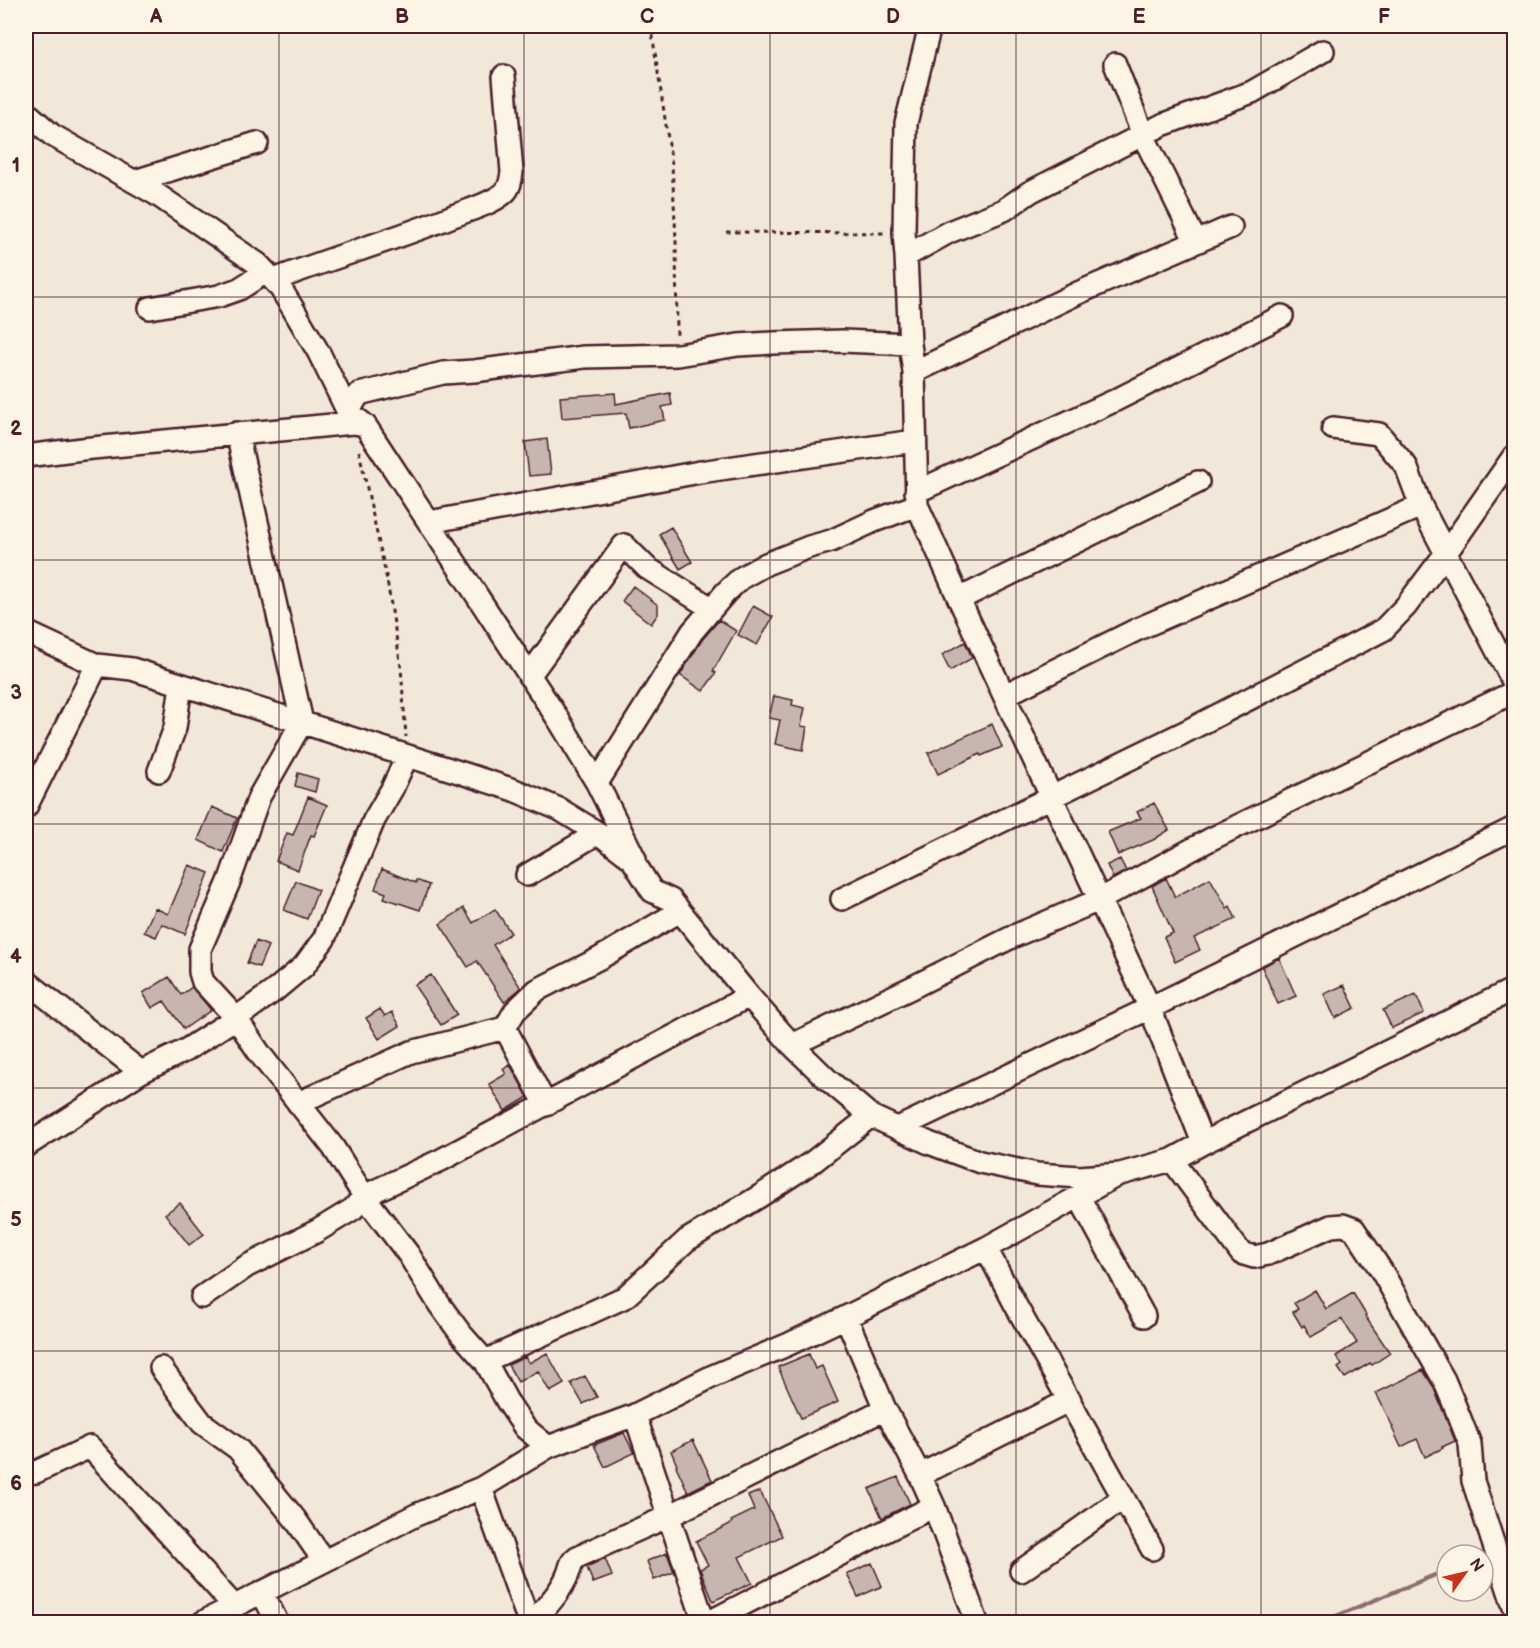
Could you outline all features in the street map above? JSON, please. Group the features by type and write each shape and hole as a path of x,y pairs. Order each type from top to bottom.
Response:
{"street":[{"path":"930,26 906,123 904,233 910,344 914,372 917,499 959,599 1149,1008 1203,1143"},
{"path":"906,256 949,232 1004,210 1040,186 1162,125 1252,92 1323,51"},
{"path":"1115,64 1143,135 1196,242"},
{"path":"150,308 219,296 270,276 421,229 497,198 506,192 512,172 504,76"},
{"path":"26,112 52,135 135,181 258,264 270,276 320,353 355,420 429,522 560,722 597,783 652,891"},
{"path":"135,181 257,143"},
{"path":"914,372 1078,293 1232,226"},
{"path":"597,783 692,632 711,608 741,578 766,564 831,541 874,521 1282,316"},
{"path":"355,420 359,394 443,373 584,357 678,355 738,345 843,341 910,344"},
{"path":"26,456 355,420"},
{"path":"1333,428 1378,435 1406,466 1420,506 1515,683"},
{"path":"237,433 302,722 259,797 229,882 200,949 200,972 203,982 236,1018 260,1054 333,1148 364,1196 409,1255 450,1319 485,1362 525,1428 548,1447"},
{"path":"429,522 700,472 914,441"},
{"path":"842,899 1183,733 1383,630 1401,612 1446,553 1515,456"},
{"path":"959,599 1198,482"},
{"path":"1005,695 1138,629 1420,506"},
{"path":"529,676 624,545 647,568 711,608"},
{"path":"30,637 97,665 132,669 514,790 559,809 598,833 632,859 652,891 671,900 749,996 792,1045 828,1080 871,1116 929,1143 980,1162 1037,1173 1079,1177 1120,1174 1172,1160 1515,989"},
{"path":"26,807 97,665"},
{"path":"159,771 175,728 181,685"},
{"path":"792,1045 1014,936 1099,900 1211,839 1515,692"},
{"path":"26,1146 141,1072 177,1054 236,1018 304,966 324,939 374,820 407,756"},
{"path":"898,1128 1149,1008 1515,828"},
{"path":"527,875 598,833"},
{"path":"298,1103 411,1052 505,1028 515,1011 537,990 600,958 680,911"},
{"path":"26,981 141,1072"},
{"path":"202,1297 248,1266 317,1231 353,1209 364,1196 441,1160 749,996"},
{"path":"505,1028 546,1105"},
{"path":"485,1362 625,1297 687,1240 814,1161 871,1116"},
{"path":"1172,1160 1241,1253 1254,1257 1268,1254 1331,1226 1343,1225 1354,1229 1381,1270 1444,1380 1470,1444 1473,1481 1515,1606"},
{"path":"202,1623 416,1515 481,1488 548,1447 635,1415 713,1376 846,1317 987,1248 1120,1174"},
{"path":"1079,1197 1144,1316"},
{"path":"987,1248 1015,1304 1152,1549"},
{"path":"846,1317 885,1409 934,1506 977,1623"},
{"path":"161,1368 202,1423 238,1449 295,1519 324,1561"},
{"path":"920,1475 1070,1400"},
{"path":"481,1488 531,1623 555,1596 567,1576 572,1560 669,1516 885,1409"},
{"path":"635,1415 707,1623 934,1506"},
{"path":"26,1473 36,1472 90,1447 234,1606"},
{"path":"1021,1571 1123,1498"},
{"path":"262,1592 277,1623"}],"path":[{"path":"651,26 672,165 678,355"},
{"path":"726,232 904,233"},
{"path":"355,420 387,580 401,667 407,756"}],"building":[{"path":"615,393 616,404 670,393 672,405 662,407 665,420 629,428 626,413 562,418 560,397"},
{"path":"547,439 551,474 529,476 525,442"},
{"path":"671,527 692,562 680,569 659,534"},
{"path":"633,586 658,605 658,614 651,624 622,601"},
{"path":"753,606 773,617 757,645 738,635"},
{"path":"719,620 736,631 713,671 716,673 703,691 680,675 702,640"},
{"path":"965,642 972,658 950,671 942,655"},
{"path":"774,696 793,700 792,705 805,708 801,726 807,727 803,750 775,744 780,720 769,718"},
{"path":"992,724 1002,747 981,756 980,754 938,774 928,753"},
{"path":"298,773 318,779 315,792 295,786"},
{"path":"308,797 327,805 314,836 311,835 298,870 276,861 287,833 293,835"},
{"path":"1154,803 1169,830 1153,840 1118,855 1108,832 1141,818 1137,812"},
{"path":"212,807 237,818 223,852 198,840"},
{"path":"1120,859 1126,871 1113,878 1107,865"},
{"path":"189,865 209,873 185,934 162,924 156,937 144,932 155,908 168,914"},
{"path":"382,869 416,883 416,880 429,885 420,910 384,898 386,893 375,889"},
{"path":"1166,878 1175,897 1210,878 1227,908 1230,906 1236,919 1194,938 1200,950 1175,962 1164,937 1173,933 1152,886"},
{"path":"296,881 318,890 307,919 284,910"},
{"path":"464,908 473,923 495,909 511,933 493,945 521,988 504,1002 477,961 468,967 440,924"},
{"path":"256,941 268,946 259,967 247,963"},
{"path":"1279,958 1296,996 1278,1004 1262,967"},
{"path":"431,975 457,1015 441,1025 414,985"},
{"path":"169,977 181,995 192,987 211,1010 184,1029 164,1001 152,1008 143,993"},
{"path":"1344,985 1355,1008 1335,1018 1324,994"},
{"path":"1416,995 1424,1013 1392,1028 1383,1010"},
{"path":"380,1009 385,1016 392,1012 400,1026 379,1039 366,1018"},
{"path":"510,1065 528,1097 505,1111 489,1084 506,1074 503,1069"},
{"path":"180,1203 204,1234 189,1245 165,1214"},
{"path":"1315,1290 1326,1309 1353,1293 1365,1316 1390,1353 1345,1378 1338,1368 1342,1365 1336,1356 1357,1343 1342,1319 1311,1337 1293,1312 1298,1309 1294,1303"},
{"path":"547,1353 564,1384 550,1392 538,1371 518,1382 508,1365 525,1357 529,1363"},
{"path":"809,1354 815,1369 822,1366 838,1402 801,1418 778,1367"},
{"path":"1423,1370 1433,1386 1455,1441 1425,1457 1417,1439 1401,1447 1376,1393"},
{"path":"585,1376 597,1397 583,1404 571,1383"},
{"path":"624,1433 634,1453 605,1467 594,1445"},
{"path":"693,1440 712,1480 688,1492 671,1451"},
{"path":"898,1477 910,1504 882,1518 869,1489"},
{"path":"760,1491 782,1536 739,1557 752,1583 713,1601 700,1569 708,1565 696,1541 754,1510 748,1496"},
{"path":"667,1553 674,1572 654,1580 647,1561"},
{"path":"605,1558 612,1576 593,1583 587,1567"},
{"path":"872,1563 882,1586 858,1597 847,1574"}],"waterway":[{"path":"1500,1548 1514,1542"},
{"path":"1322,1622 1435,1575"}]}
